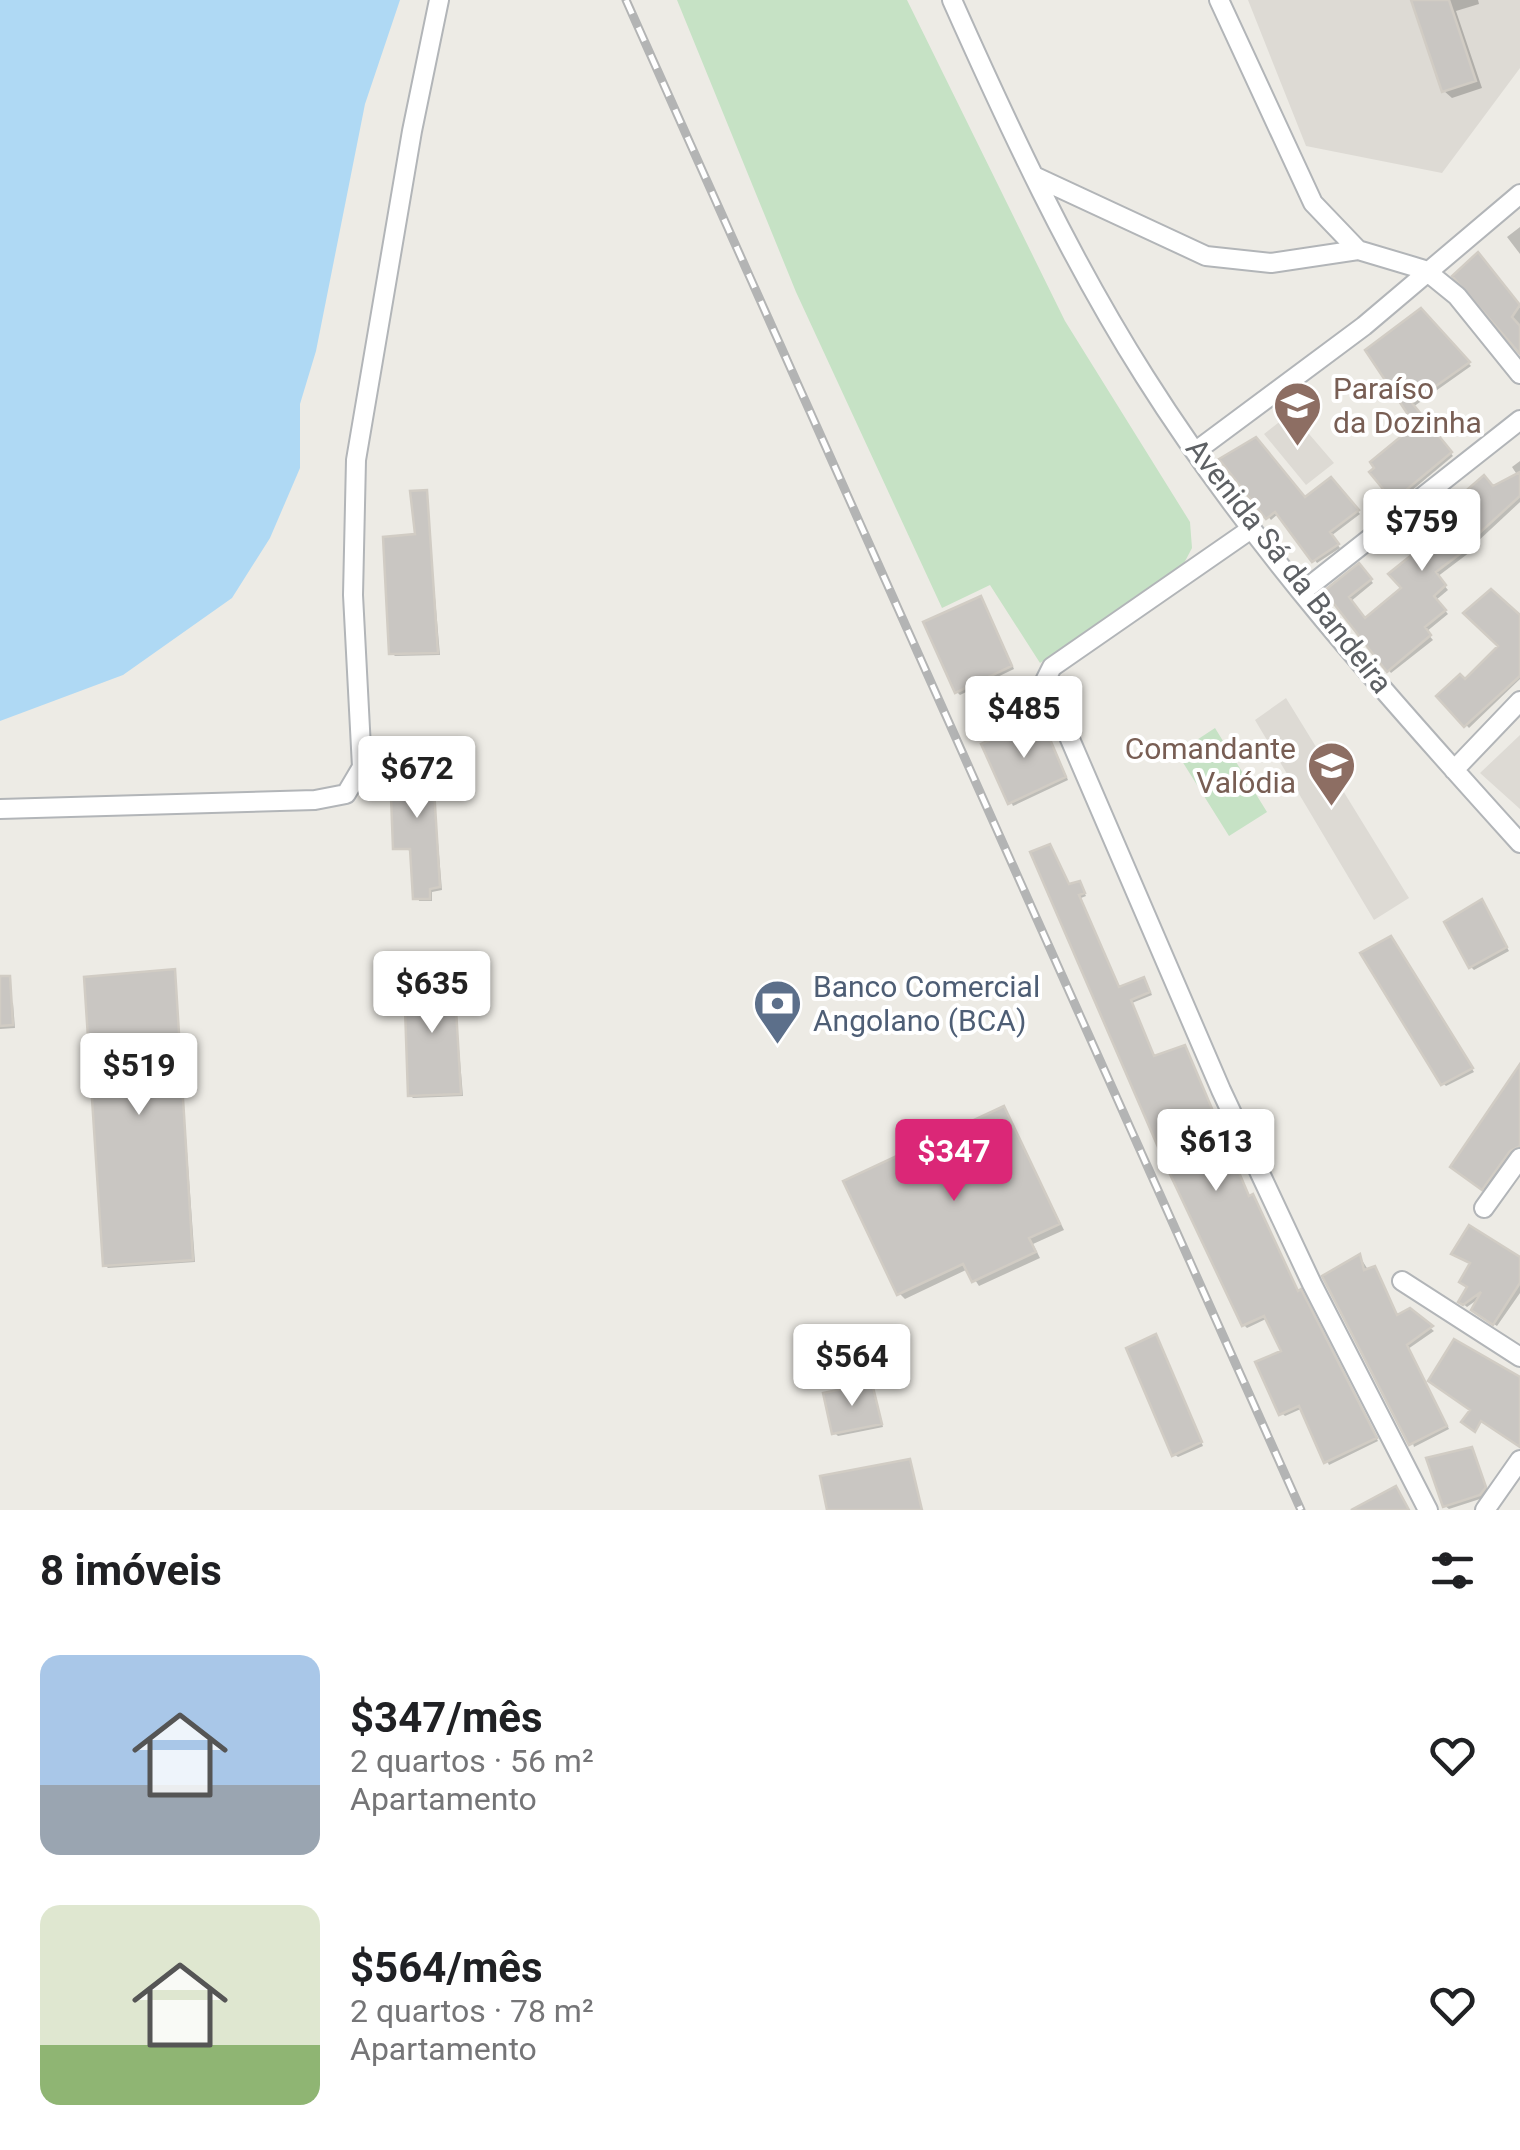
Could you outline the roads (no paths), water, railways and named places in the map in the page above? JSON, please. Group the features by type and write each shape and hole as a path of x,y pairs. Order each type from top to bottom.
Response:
{"street":[{"path":"0,809 315,800 346,794 362,768 353,595 356,460 412,131 440,0"},
{"name":"Avenida Sá da Bandeira","path":"952,0 1036,177 1144,376 1252,529 1302,592 1520,843"},
{"path":"1218,0 1313,203 1358,250"},
{"path":"1036,177 1206,256 1271,264 1358,250 1425,270 1456,296 1520,374"},
{"path":"1196,451 1364,326 1425,270 1520,194"},
{"path":"1302,592 1520,420"},
{"path":"1252,529 1052,668 1045,681 1221,1090 1312,1284 1428,1510"},
{"path":"1454,770 1520,701"},
{"path":"1484,1208 1520,1158"},
{"path":"1402,1281 1520,1357"},
{"path":"1484,1510 1520,1460"}],"water":[{"path":"0,0 400,0 365,104 316,351 300,404 300,468 270,538 232,598 123,675 0,721"}],"railway":[{"path":"626,0 1301,1510"}],"place":[{"name":"Paraíso da Dozinha","path":"1298,448"},
{"name":"Comandante Valódia","path":"1331,808"},
{"name":"Banco Comercial Angolano (BCA)","path":"778,1046"}]}
